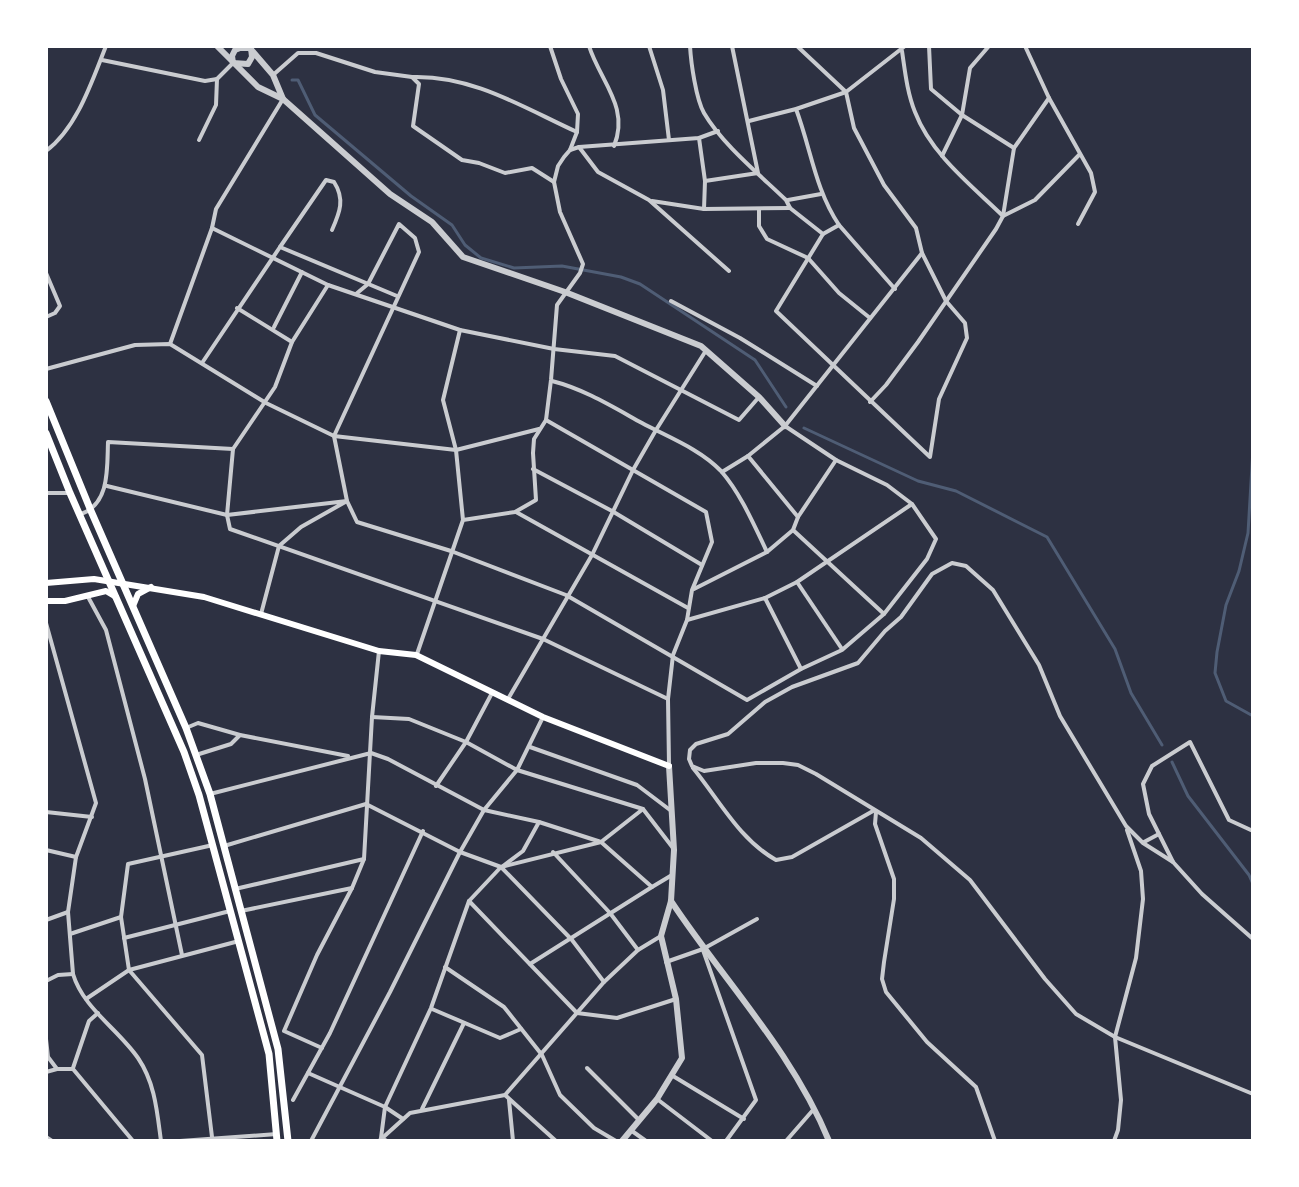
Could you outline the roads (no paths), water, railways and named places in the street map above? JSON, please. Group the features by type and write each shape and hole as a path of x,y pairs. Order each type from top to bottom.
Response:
{"main road":[{"path":"46,401 116,568 112,584"},
{"path":"46,433 184,752 213,845 269,1054 277,1137"},
{"path":"94,579 102,566"},
{"path":"46,583 94,579 204,597 379,651 416,655 543,717 669,766"},
{"path":"46,601 65,601 112,584"},
{"path":"112,584 133,606 186,728 210,794 278,1049 288,1141"},
{"path":"133,606 138,594 151,587"}],"street":[{"path":"46,151 73,121 106,46"},
{"path":"217,46 258,87 283,99 390,194 432,222 463,257 650,324 707,350 759,397 785,426 836,460 887,485 912,504 936,539 927,559 884,614 842,650 747,700 566,595 451,551 357,522 347,501 334,436 419,252 415,238 399,224 368,284 356,294"},
{"path":"463,520 515,512 536,500 534,439 546,420 557,305 583,264 560,212 554,182 558,166 570,150 577,132 578,114 550,46"},
{"path":"589,46 615,95 620,124 614,146"},
{"path":"649,46 663,90 669,140"},
{"path":"690,46 703,111 790,208 823,234"},
{"path":"732,46 758,173"},
{"path":"797,46 846,92 854,128 884,185 916,228 922,253 946,301 965,323 967,333 939,399 930,457 776,311 823,234 839,225"},
{"path":"929,46 931,89 962,115 1014,148"},
{"path":"942,156 962,115 970,68 989,46"},
{"path":"1025,46 1049,98 1091,173 1095,192 1078,224"},
{"path":"101,60 205,81 217,79 233,63 248,64 252,57 251,47"},
{"path":"233,63 235,50 251,47"},
{"path":"251,47 273,75 283,99"},
{"path":"749,121 846,92 903,48"},
{"path":"903,48 906,82 916,114 942,156 1003,216"},
{"path":"273,75 298,53 316,53 375,72 438,77 493,91 577,132"},
{"path":"412,77 419,84 413,126 419,132 462,160 505,173 532,168 554,182"},
{"path":"199,140 216,105 217,79"},
{"path":"870,402 894,374 1003,216 1014,148 1049,98"},
{"path":"170,344 216,209 283,99"},
{"path":"796,109 821,194 839,225 895,289"},
{"path":"570,150 699,138 718,131"},
{"path":"699,138 705,181 704,209"},
{"path":"579,147 598,172 649,200 729,271"},
{"path":"1003,216 1035,200 1079,155"},
{"path":"705,181 758,173"},
{"path":"202,363 326,180 334,182 341,198 332,230"},
{"path":"786,200 821,194"},
{"path":"649,200 704,209 790,208"},
{"path":"759,209 759,226 767,239 808,258 839,293 870,318"},
{"path":"212,228 328,285 460,330 554,349 615,356 739,420 759,397"},
{"path":"280,247 397,296"},
{"path":"722,472 748,456 785,426 922,253"},
{"path":"273,328 302,272"},
{"path":"46,273 60,306 55,313 46,317"},
{"path":"328,285 292,342 266,403 233,449 227,515 230,529 543,639 668,699"},
{"path":"671,301 751,344 817,386"},
{"path":"237,308 292,342"},
{"path":"416,655 463,520 456,450 443,400 460,330"},
{"path":"46,369 135,345 170,344 266,403 334,436 456,450 539,429"},
{"path":"508,699 592,555 633,470 707,350"},
{"path":"551,380 581,390 680,442 722,472 747,510 767,552"},
{"path":"444,966 504,1007 542,1055 560,1095 594,1128 619,1141 632,1131 657,1099 682,1058 676,999 661,936 671,901 674,850 668,699 673,655 687,620 692,590 712,542 706,512 546,420"},
{"path":"80,515 91,511 107,486 108,442 233,449"},
{"path":"748,456 798,517"},
{"path":"692,590 767,552 793,530 798,517 836,460"},
{"path":"533,469 612,511 702,565"},
{"path":"107,486 227,515 347,501"},
{"path":"46,493 70,493"},
{"path":"261,614 279,546 301,527 347,501"},
{"path":"687,620 765,598 797,582 912,504"},
{"path":"515,512 688,608"},
{"path":"793,530 884,614"},
{"path":"875,811 792,857 776,860 757,850 745,837 692,766 690,750 696,744 728,734 765,702 792,687 858,663 901,617 932,574 952,563 966,566 979,575 1009,613 1039,665 1060,716 1126,826 1141,871 1143,899 1136,958 1115,1037 1121,1100 1114,1141"},
{"path":"797,582 842,650"},
{"path":"87,595 106,630 145,779 182,955"},
{"path":"765,598 801,669"},
{"path":"46,623 96,803 76,857 68,912 73,974 86,999 138,1058 154,1089 161,1141"},
{"path":"322,1048 284,1031 364,859 379,651"},
{"path":"436,786 466,742 492,693"},
{"path":"372,717 409,719 466,742 517,770 643,809 674,850"},
{"path":"311,1141 460,852 484,810 517,770 543,717"},
{"path":"186,728 198,723 240,735 351,757"},
{"path":"196,755 231,744 240,735"},
{"path":"1173,862 1149,814 1143,784 1152,766 1190,742 1229,820 1253,831"},
{"path":"529,746 637,785 672,811"},
{"path":"210,794 371,753 484,810 539,822 601,842 652,887"},
{"path":"692,766 704,771 756,763 798,765 921,838 970,880 1045,979 1076,1014 1115,1037 1253,1094"},
{"path":"224,846 366,804 460,852 501,867 572,940 604,982"},
{"path":"501,867 601,842 643,809"},
{"path":"875,811 875,824 894,879 882,979 886,992 927,1042 976,1087 995,1141"},
{"path":"46,812 92,817"},
{"path":"382,1140 385,1107 431,1008 469,901 501,867 523,851 539,822"},
{"path":"1126,826 1143,843 1173,862 1202,894 1253,939"},
{"path":"293,1100 322,1048 423,831"},
{"path":"1143,843 1159,834"},
{"path":"212,1137 202,1055 129,970 121,917 128,864 213,845"},
{"path":"46,850 76,857"},
{"path":"553,852 610,913 638,950"},
{"path":"235,889 364,859"},
{"path":"530,964 672,875"},
{"path":"241,911 352,888"},
{"path":"469,901 577,1013 617,1018 676,999"},
{"path":"671,901 703,949 772,1036 815,1107 829,1141"},
{"path":"124,938 230,911"},
{"path":"46,920 68,912"},
{"path":"70,934 121,917"},
{"path":"666,962 703,949 757,919"},
{"path":"382,1140 403,1119 422,1109 507,1098 604,982 638,950 661,936"},
{"path":"86,999 129,970 248,939"},
{"path":"703,949 756,1100 726,1141"},
{"path":"46,981 58,975 73,974"},
{"path":"431,1008 500,1038 521,1029"},
{"path":"73,1069 89,1021 98,1013"},
{"path":"422,1109 464,1023"},
{"path":"46,1039 48,1057 57,1069"},
{"path":"587,1068 640,1121"},
{"path":"46,1072 73,1069"},
{"path":"73,1069 133,1141"},
{"path":"308,1073 385,1107 403,1119"},
{"path":"673,1076 744,1119"},
{"path":"507,1098 513,1141"},
{"path":"507,1098 556,1141"},
{"path":"657,1099 712,1141"},
{"path":"786,1141 815,1107"},
{"path":"632,1131 646,1141"},
{"path":"46,1137 52,1141"},
{"path":"180,1141 212,1137 277,1137"}],"waterway":[{"path":"292,80 298,80 315,115 411,196 452,225 465,245 481,258 514,268 562,266 621,277 640,284 755,360 786,407"},
{"path":"804,428 918,481 956,491 1047,537 1115,649 1131,693 1162,745"},
{"path":"1253,449 1248,533 1239,571 1226,605 1215,673 1226,701 1253,716"},
{"path":"1172,762 1188,796 1253,884"}]}
